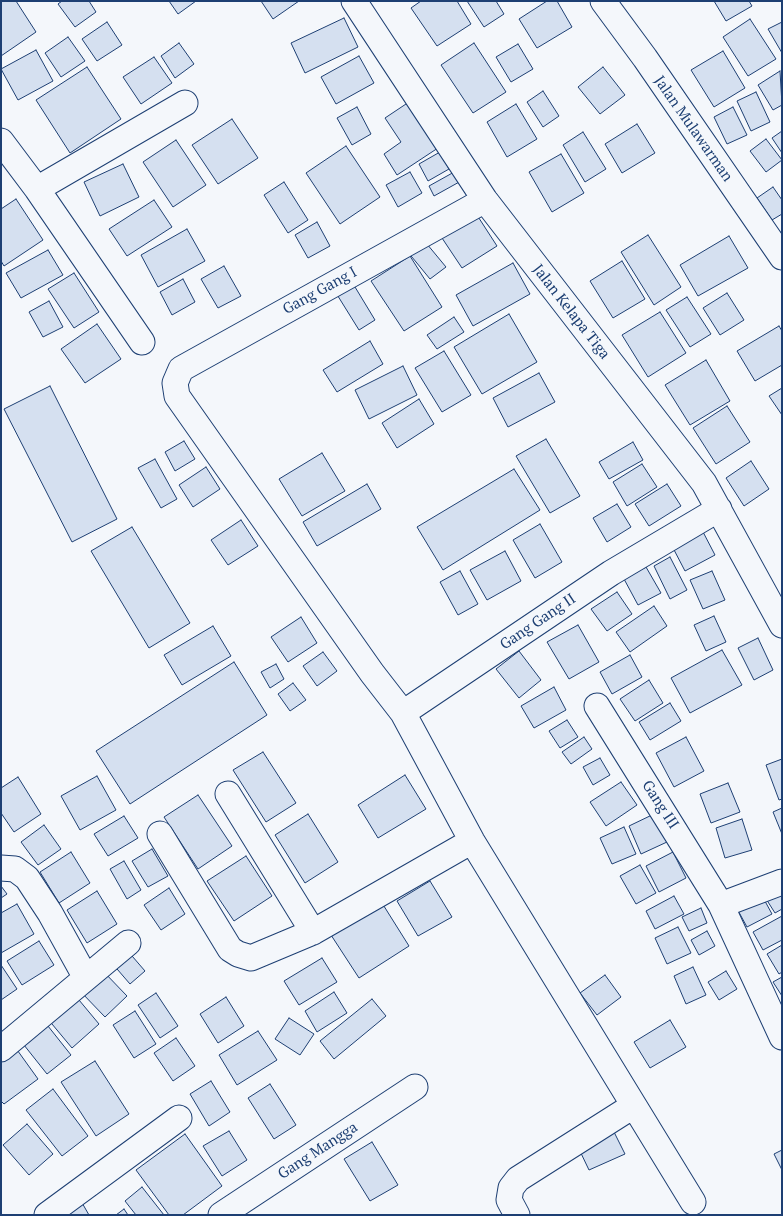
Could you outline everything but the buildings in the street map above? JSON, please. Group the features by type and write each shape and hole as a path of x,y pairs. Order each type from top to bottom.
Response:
{"street":[{"name":"Jalan Kelapa Tiga","path":"354,1 484,200 704,484 782,625"},
{"name":"Jalan Mulawarman","path":"602,1 645,58 782,257"},
{"path":"37,189 185,103"},
{"path":"1,141 37,189 142,342"},
{"name":"Gang Gang I","path":"403,713 372,673 177,396 174,383 181,369 484,200"},
{"name":"Gang Gang II","path":"403,713 611,573 719,509"},
{"name":"Gang III","path":"597,706 721,905 782,1037"},
{"path":"403,713 472,841 693,1202"},
{"path":"228,794 314,932"},
{"path":"160,834 230,949 251,958 314,932 472,841"},
{"path":"1,868 15,869 27,878 50,913 86,978"},
{"path":"721,905 782,882"},
{"path":"1,1050 128,943"},
{"name":"Gang Mangga","path":"221,1215 415,1087"},
{"path":"517,1215 509,1200 511,1188 518,1179 633,1106"},
{"path":"47,1215 179,1118"}]}
